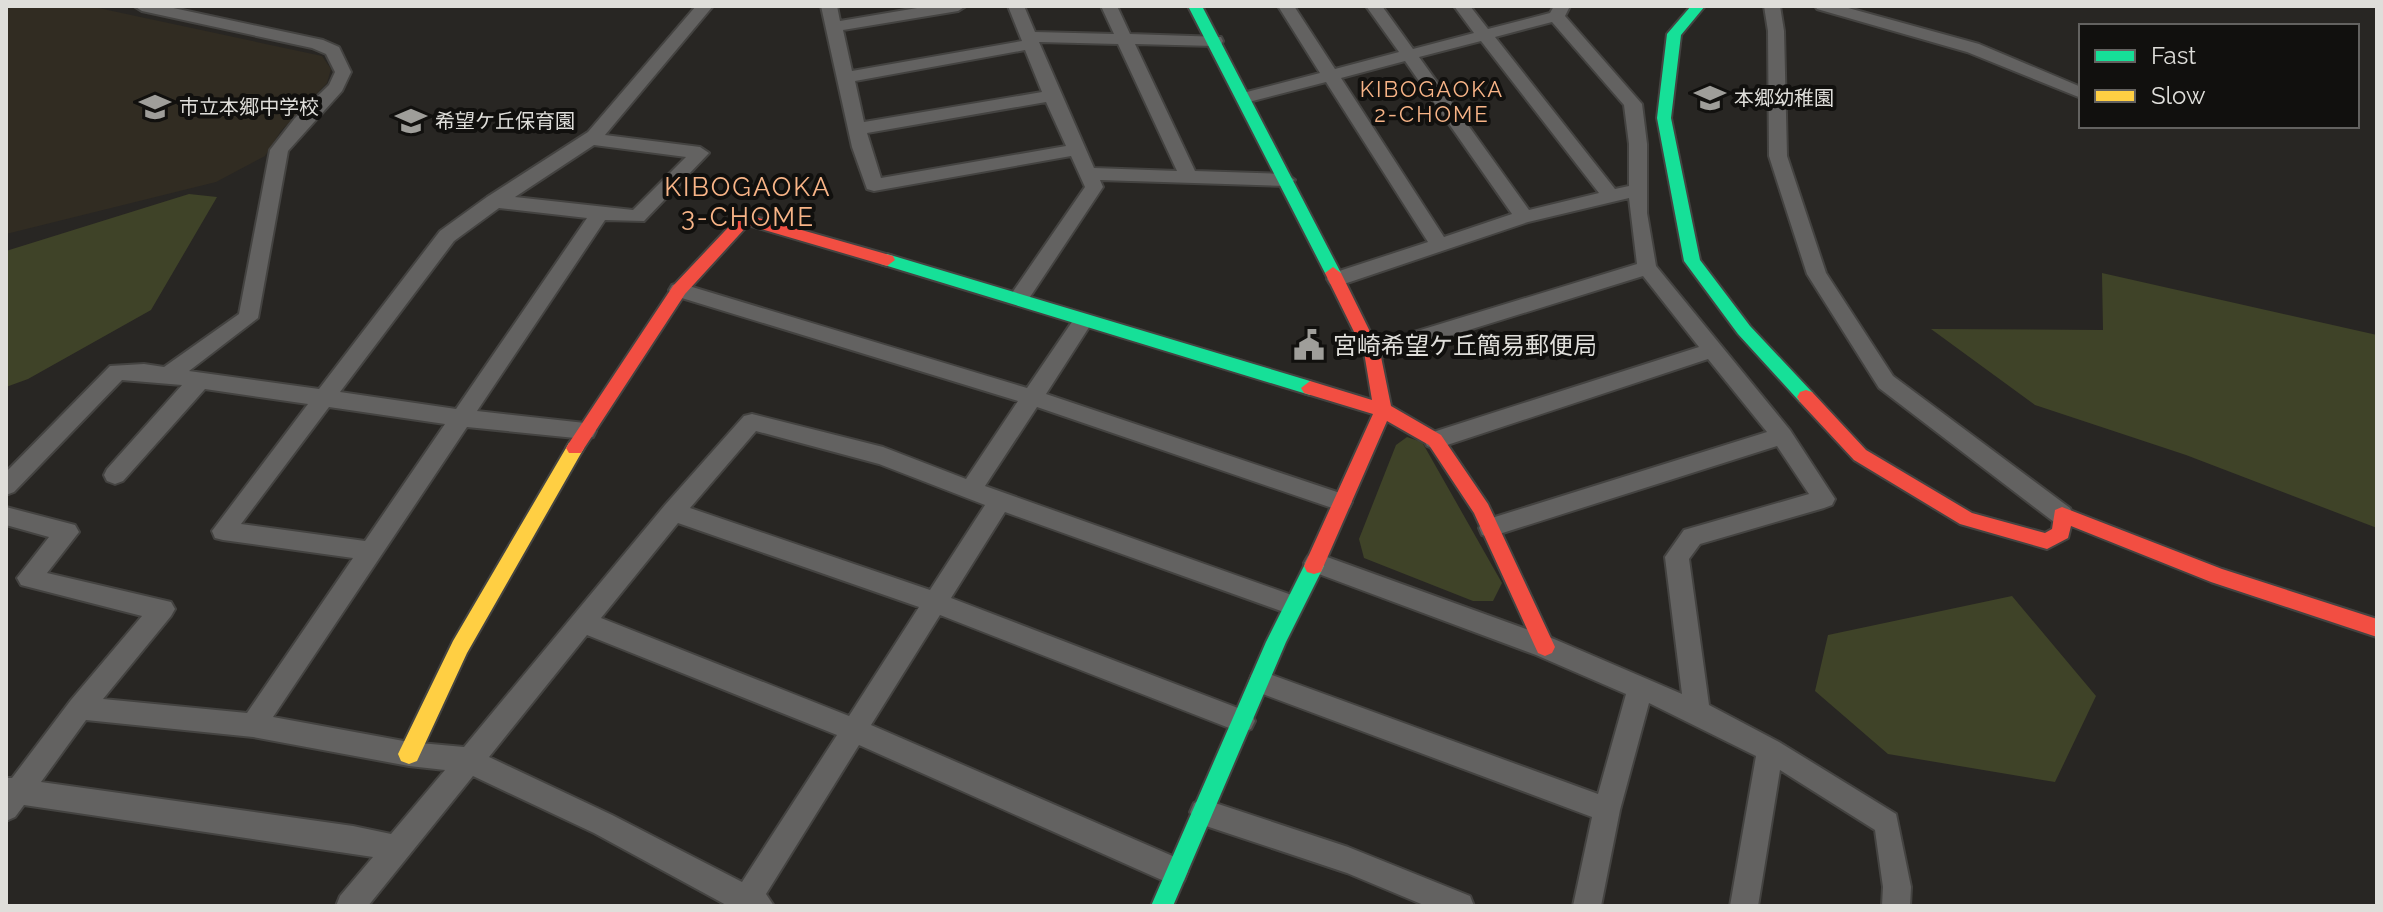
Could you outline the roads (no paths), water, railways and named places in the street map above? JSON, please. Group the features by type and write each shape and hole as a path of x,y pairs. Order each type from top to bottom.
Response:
{"street":[{"path":"142,6 317,44 333,51 343,72 336,87 301,122 279,150 248,318 167,376"},
{"path":"199,18 218,6"},
{"path":"369,551 223,531 447,236 494,201 591,139 654,69 672,38 705,6"},
{"path":"829,6 844,78 874,185 1079,149"},
{"path":"833,27 958,6"},
{"path":"1016,6 1052,96 1094,187 1019,298"},
{"path":"1109,6 1189,177"},
{"path":"1162,906 1174,871 1261,682 1292,605 1316,563 1383,410 1372,352 1245,98 1195,6"},
{"path":"1286,6 1438,243"},
{"path":"1374,6 1524,217"},
{"path":"1462,6 1610,195"},
{"path":"1698,6 1674,34 1664,118 1692,261 1744,330 1860,455 1967,519 2047,541 2061,533 2062,515"},
{"path":"1772,6 1776,31 1778,156 1817,274 1886,382 2062,515 2143,550 2264,594 2377,628"},
{"path":"1823,6 1973,48 2079,92"},
{"path":"1245,98 1485,37 1558,11 1633,104 1642,242 1647,268 1782,436 1824,499 1692,537 1677,557 1697,712"},
{"path":"844,78 1031,40 1124,38 1215,41"},
{"path":"857,129 1052,96"},
{"path":"494,201 637,217 700,153 591,139"},
{"path":"1089,174 1286,180"},
{"path":"1337,279 1524,217 1638,190"},
{"path":"253,725 600,213"},
{"path":"409,754 460,647 585,431 679,290 745,219 1019,298 1083,321 1383,410 1435,440 1481,509 1545,647"},
{"path":"1372,352 1647,268"},
{"path":"679,290 1034,398 1341,502"},
{"path":"972,488 1083,321"},
{"path":"1435,440 1712,350"},
{"path":"6,486 117,372 144,372 462,418 585,431"},
{"path":"115,475 199,381"},
{"path":"350,906 673,512 752,422 883,456 1292,605"},
{"path":"1490,528 1782,436"},
{"path":"80,708 253,725 409,754 468,760 603,824 749,904 852,729 1000,501"},
{"path":"673,512 934,602 1242,721"},
{"path":"6,516 67,532 29,578 118,602 163,609 10,796"},
{"path":"1316,563 1545,647 1697,712 1770,750 1887,823 1897,887 1896,906"},
{"path":"583,622 852,729 1174,871"},
{"path":"1261,682 1607,810"},
{"path":"1587,906 1607,810 1640,690"},
{"path":"1744,906 1770,750"},
{"path":"10,796 353,839 398,849"},
{"path":"1203,812 1348,860 1460,906"}],"place":[{"name":"本郷幼稚園","path":"1710,98"},
{"name":"市立本郷中学校","path":"155,107"},
{"name":"希望ケ丘保育園","path":"411,121"},
{"name":"宮崎希望ケ丘簡易郵便局","path":"1309,345"}],"district":[{"name":"KIBOGAOKA 2-CHOME","path":"1432,102"},
{"name":"KIBOGAOKA 3-CHOME","path":"748,202"}]}
